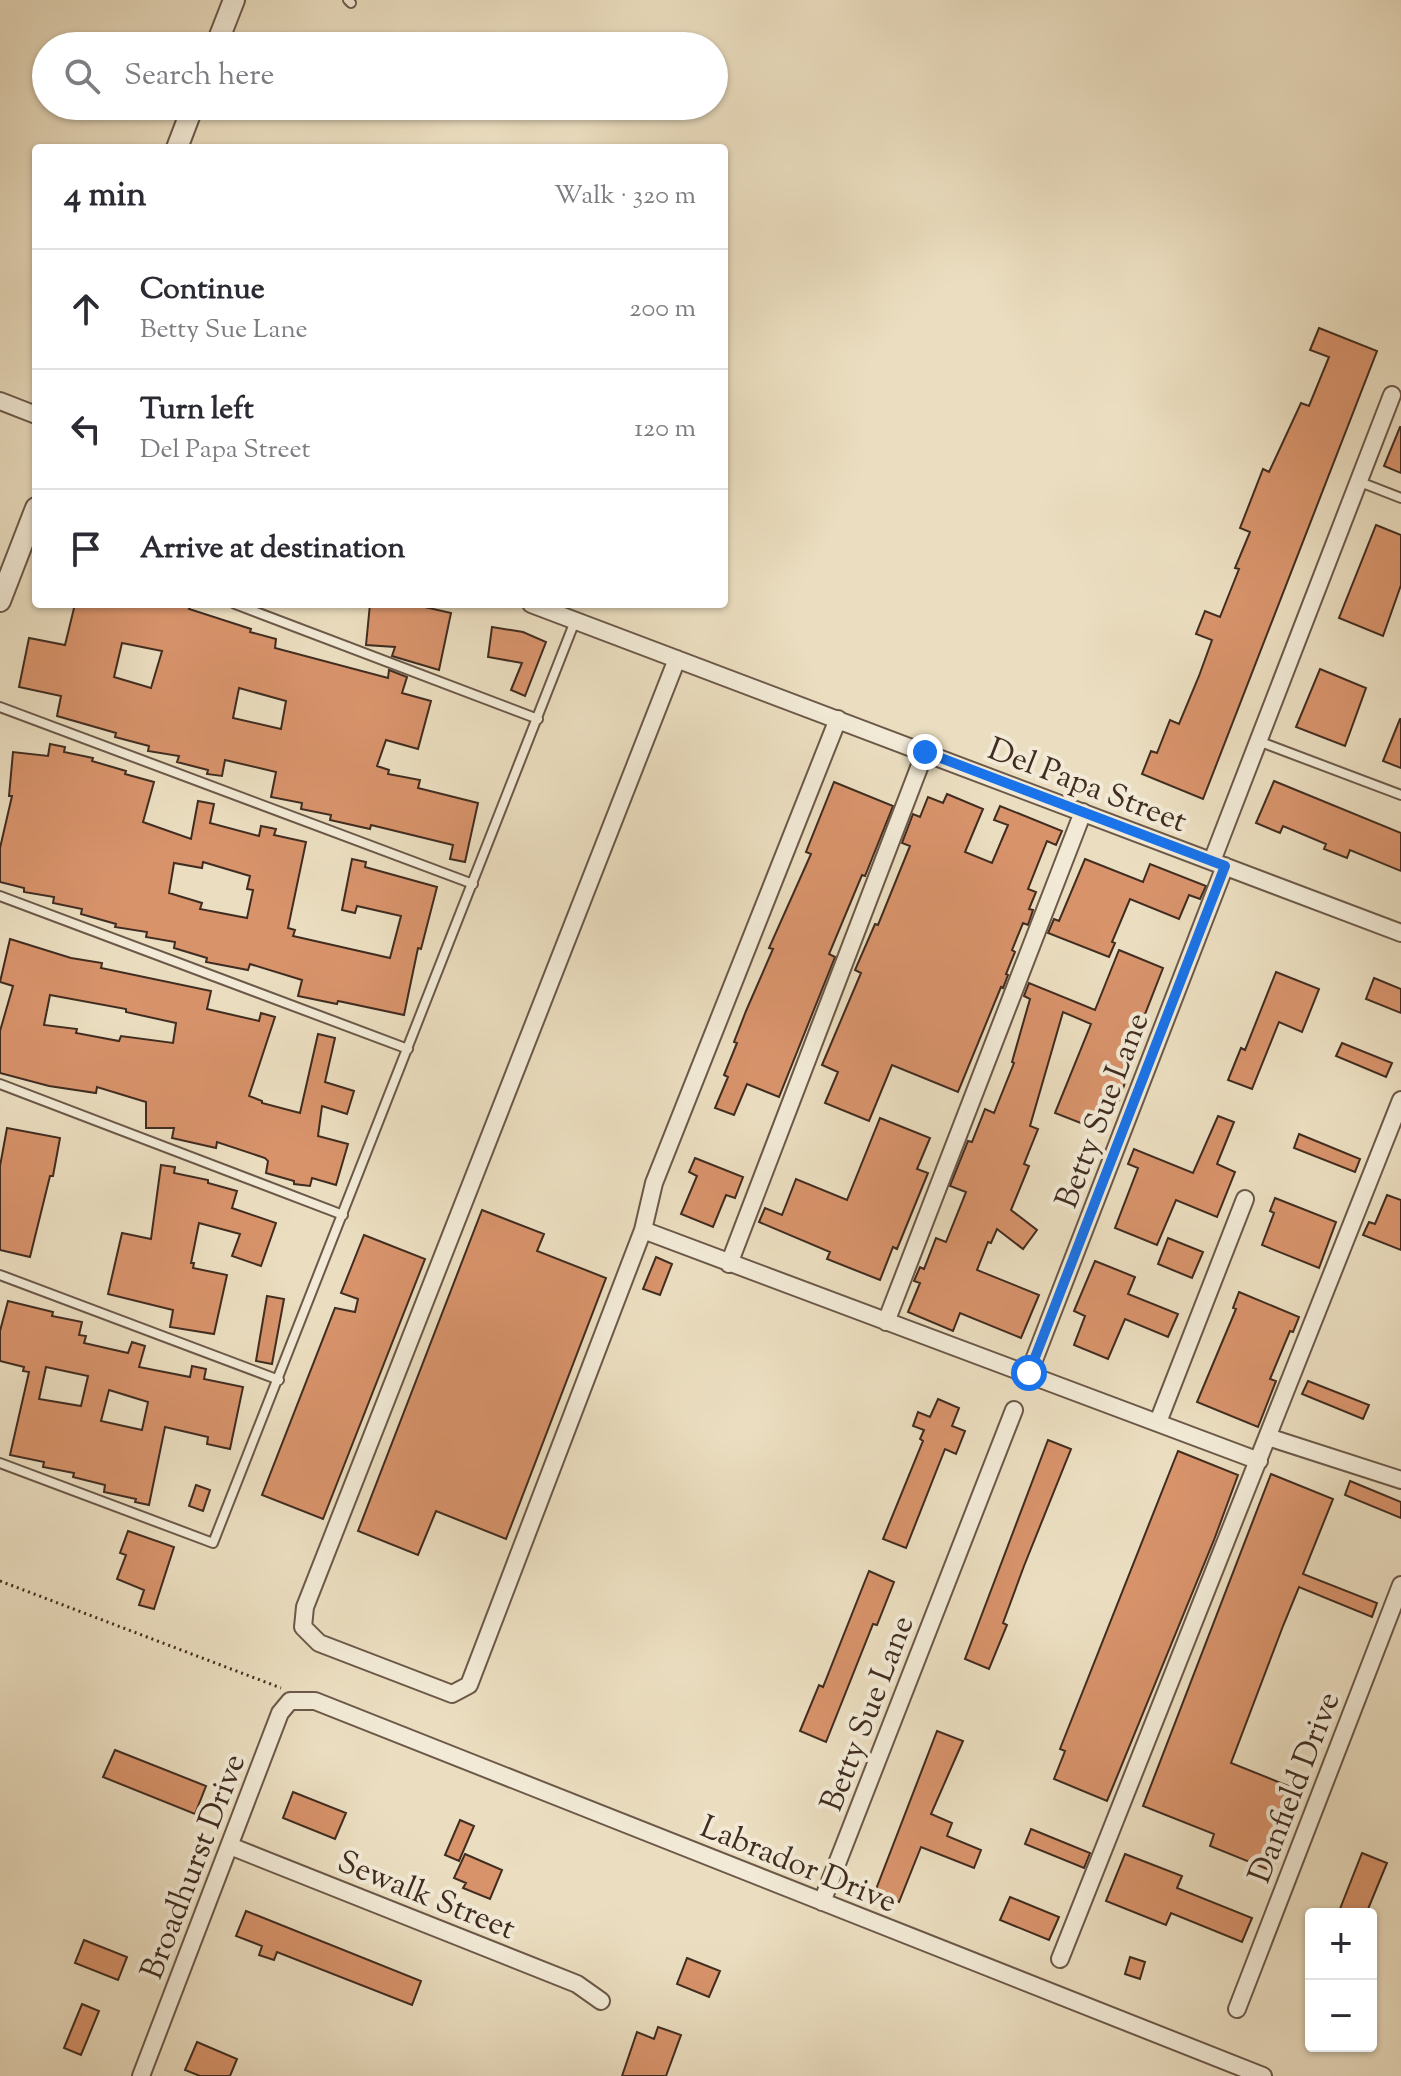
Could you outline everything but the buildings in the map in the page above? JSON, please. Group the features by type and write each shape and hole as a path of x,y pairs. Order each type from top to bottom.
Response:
{"street":[{"path":"221,32 234,0"},
{"path":"179,144 188,120"},
{"name":"Betty Sue Lane","path":"1029,1373 1218,863 1258,741 1392,395"},
{"path":"0,401 32,413"},
{"path":"0,601 32,526"},
{"name":"Del Papa Street","path":"541,608 1401,933"},
{"path":"677,659 305,1607 303,1627 319,1643 452,1694 469,1685 643,1230 654,1183 838,719"},
{"path":"729,1264 925,752"},
{"path":"886,1322 1083,812"},
{"path":"1060,1959 1401,1100"},
{"path":"1158,1422 1245,1199"},
{"path":"643,1230 1259,1461"},
{"name":"Betty Sue Lane","path":"822,1902 1014,1410"},
{"path":"1268,1437 1401,1480"},
{"name":"Danfield Drive","path":"1237,2009 1401,1585"},
{"name":"Broadhurst Drive","path":"141,2076 280,1713 290,1701 315,1701"},
{"name":"Labrador Drive","path":"315,1701 1241,2072 1263,2076"},
{"name":"Sewalk Street","path":"230,1846 577,1984 601,2001"}],"lane":[{"path":"1360,482 1401,498"},
{"path":"246,608 538,719"},
{"path":"0,1463 213,1543 575,621"},
{"path":"0,707 473,884"},
{"path":"1258,741 1401,795"},
{"path":"0,896 408,1049"},
{"path":"0,1084 343,1215"},
{"path":"0,1275 279,1380"}],"path":[{"path":"0,1581 315,1701"}],"route":[{"path":"925,752 1225,866 1029,1373"}]}
